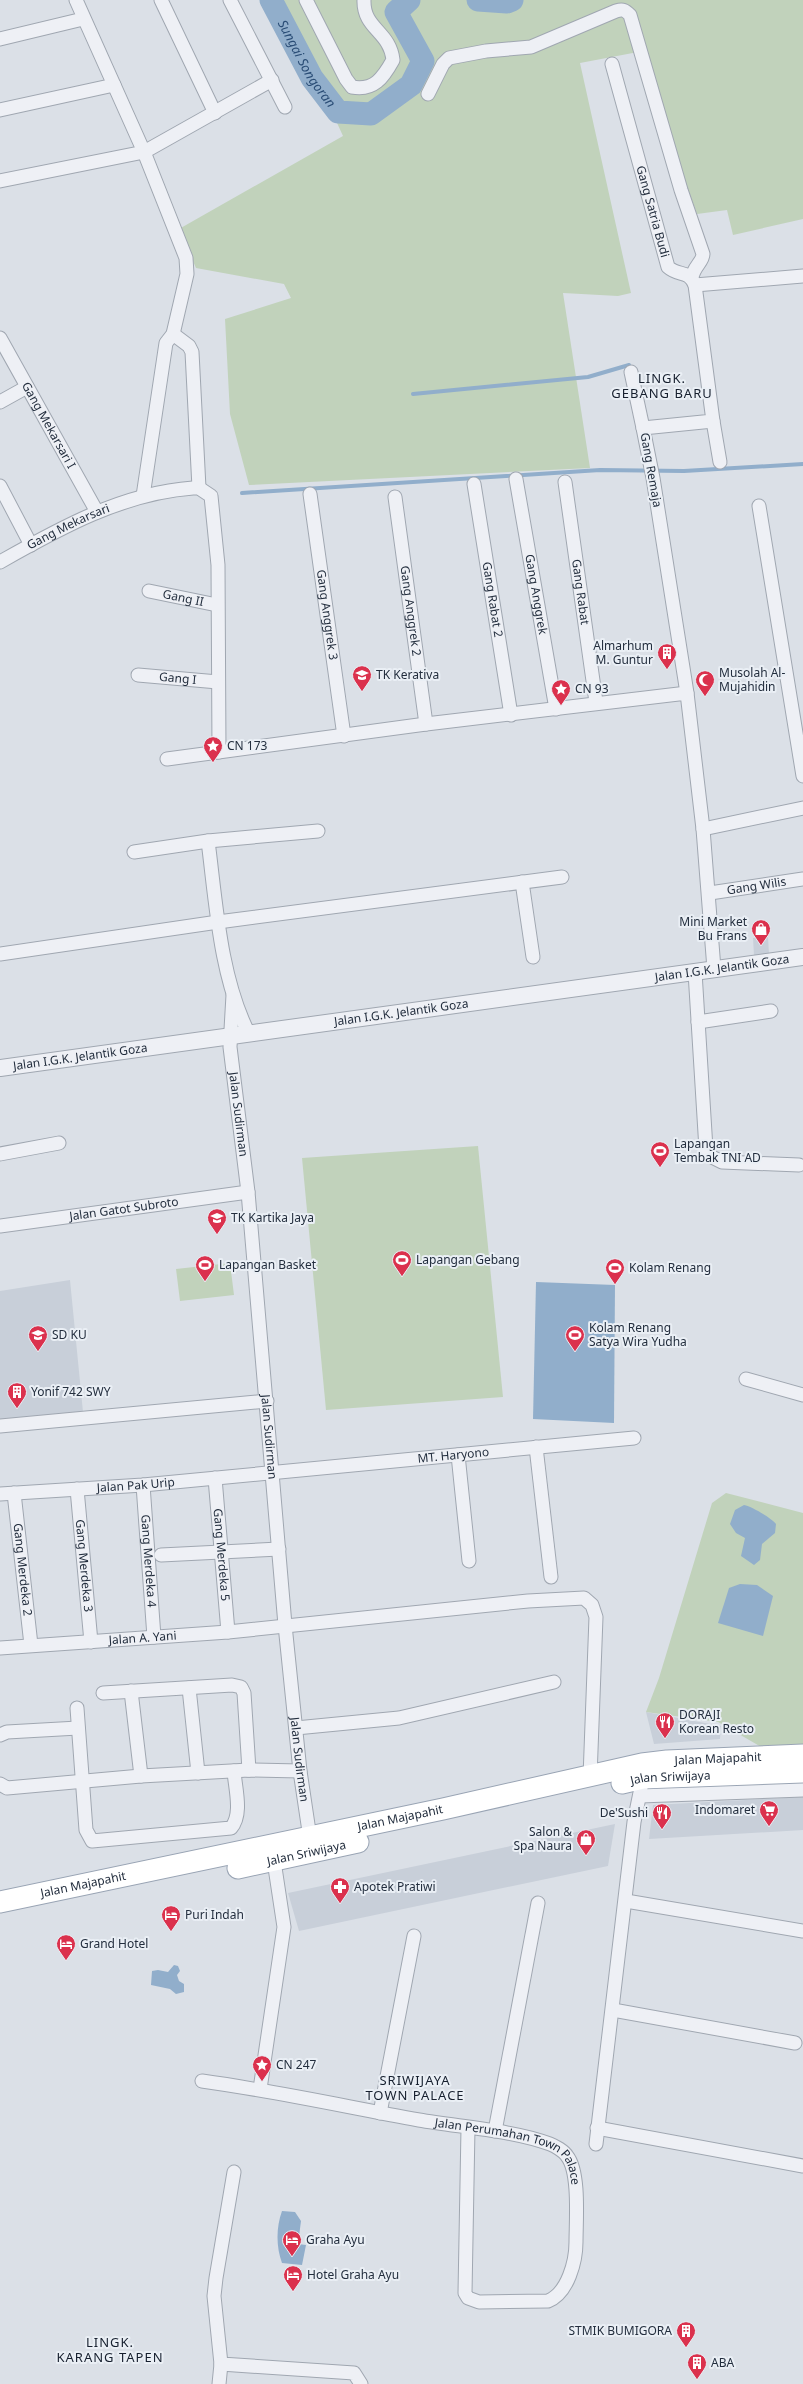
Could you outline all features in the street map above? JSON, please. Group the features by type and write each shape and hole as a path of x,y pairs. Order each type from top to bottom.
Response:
{"main road":[{"name":"Jalan Majapahit","path":"0,1902 310,1838 445,1816 642,1764 666,1761 803,1755"},
{"name":"Jalan Sriwijaya","path":"0,1917 274,1861 445,1816 641,1787 803,1772"}],"street":[{"path":"76,0 144,152 186,258 187,274 173,334 166,343 140,496"},
{"path":"161,0 215,113"},
{"path":"230,0 285,107"},
{"path":"306,0 346,78 352,87 363,89 378,82 393,60 388,42 366,17 364,0"},
{"path":"428,94 443,64 449,58 486,51 531,47 616,11 627,11 630,15 681,190 703,254 702,259 693,270 713,421 720,462"},
{"path":"0,39 83,18"},
{"name":"Gang Satria Budi","path":"612,64 668,266 674,271 687,274 694,282 803,276"},
{"path":"0,181 144,152 272,80"},
{"path":"0,110 114,85"},
{"path":"173,334 189,346 192,352 199,488 211,496 213,506 218,565 218,682 220,752"},
{"name":"Gang Mekarsari I","path":"0,338 97,512"},
{"path":"631,372 643,428"},
{"path":"0,402 27,387"},
{"name":"Gang Remaja","path":"713,421 643,428 653,478 687,693 704,829 710,893 714,970"},
{"name":"Gang Anggrek","path":"516,480 556,710"},
{"name":"Gang Rabat","path":"565,482 596,702"},
{"name":"Gang Rabat 2","path":"474,484 511,715"},
{"path":"0,486 31,545"},
{"name":"Gang Mekarsari","path":"0,562 97,512 140,496 188,488 199,488"},
{"name":"Gang Anggrek 3","path":"310,494 344,736"},
{"name":"Gang Anggrek 2","path":"395,497 426,724"},
{"path":"759,506 803,776"},
{"name":"Gang II","path":"149,591 218,604"},
{"name":"Gang I","path":"138,676 218,682"},
{"path":"167,759 426,724 556,710 596,702 687,693"},
{"path":"704,829 803,808"},
{"path":"134,852 208,842 318,831"},
{"path":"208,842 218,922 233,995 248,1032"},
{"path":"0,954 218,922 562,877"},
{"name":"Gang Wilis","path":"710,893 803,879"},
{"path":"522,882 533,957"},
{"name":"Jalan I.G.K. Jelantik Goza","path":"0,1068 248,1032 803,957"},
{"path":"695,972 706,1149 710,1156 722,1162 799,1165"},
{"name":"Jalan Sudirman","path":"233,995 230,1035 248,1192 280,1549 285,1625 300,1771 310,1838"},
{"path":"698,1022 771,1011"},
{"path":"0,1154 59,1143"},
{"name":"Jalan Gatot Subroto","path":"0,1226 248,1192"},
{"path":"746,1379 803,1394"},
{"path":"0,1426 267,1401"},
{"name":"MT. Haryono","path":"272,1473 634,1438"},
{"path":"536,1447 551,1576"},
{"path":"458,1455 469,1562"},
{"name":"Jalan Pak Urip","path":"0,1494 143,1485 272,1473"},
{"name":"Gang Merdeka 5","path":"215,1478 220,1554 228,1632"},
{"name":"Gang Merdeka 4","path":"143,1485 154,1637"},
{"name":"Gang Merdeka 3","path":"77,1489 91,1642"},
{"name":"Gang Merdeka 2","path":"14,1493 31,1645"},
{"path":"161,1555 220,1554 280,1549"},
{"name":"Jalan A. Yani","path":"0,1648 228,1632 528,1601 584,1598 592,1605 596,1617 590,1777"},
{"path":"296,1728 399,1718 554,1682"},
{"path":"103,1693 232,1685 240,1687 244,1692 249,1770"},
{"path":"189,1688 198,1773"},
{"path":"131,1691 141,1776"},
{"path":"77,1708 88,1837 92,1841 231,1828 236,1820 237,1812 234,1771"},
{"path":"0,1735 7,1732 78,1728"},
{"path":"0,1784 7,1788 83,1783 141,1776 249,1770 300,1771"},
{"path":"596,2144 626,1901 634,1822 641,1787 803,1790"},
{"path":"260,2089 284,1927 274,1861"},
{"path":"626,1901 803,1931"},
{"path":"495,2131 538,1903"},
{"path":"380,2113 414,1936"},
{"path":"613,2010 795,2043"},
{"name":"Jalan Perumahan Town Palace","path":"202,2082 260,2089 380,2113 468,2128 495,2131 551,2144 566,2154 570,2161 574,2180 576,2258 560,2293 554,2299 548,2301 473,2301 465,2293 468,2128"},
{"path":"597,2128 803,2166"},
{"path":"219,2382 221,2364 214,2296 234,2172"},
{"path":"221,2364 354,2373 361,2382"}],"shaded area":[{"name":"Mini Market Bu Frans","path":"768,937 769,954 754,956 753,938"},
{"name":"SD KU","path":"70,1280 83,1412 0,1423 0,1291"},
{"path":"646,1712 721,1726 720,1739 654,1744"},
{"path":"803,1797 803,1830 649,1839 653,1805"},
{"path":"615,1824 608,1866 299,1931 288,1893"}],"green space":[{"path":"281,0 803,0 803,219 733,235 727,210 697,214 638,52 580,63 631,293 618,296 563,293 590,468 249,485 230,414 225,319 291,298 284,284 196,268 179,229 343,136"},
{"name":"Lapangan Gebang","path":"478,1146 503,1397 326,1410 302,1158"},
{"name":"Lapangan Basket","path":"230,1263 234,1295 180,1301 176,1269"},
{"path":"726,1493 803,1513 803,1744 763,1748 718,1722 646,1712 659,1678 712,1503"}],"water":[{"name":"Kolam Renang Satya Wira Yudha","path":"536,1282 615,1285 614,1423 533,1419"},
{"path":"744,1505 762,1513 776,1524 775,1533 762,1544 760,1560 754,1565 741,1556 745,1538 736,1533 730,1524 735,1510"},
{"path":"740,1584 757,1585 773,1596 763,1636 718,1623 729,1588"},
{"path":"174,1965 178,1966 180,1971 177,1975 179,1981 184,1984 184,1992 176,1994 170,1989 151,1985 152,1971 158,1970 168,1972"},
{"path":"282,2211 295,2212 301,2221 298,2244 306,2245 302,2265 282,2263 278,2237"}],"waterway":[{"name":"Sungai Songoran","path":"271,0 312,78 338,112 371,114 411,85 423,61 396,12 409,0"},
{"name":"Sungai Songoran","path":"478,0 507,2 512,0"},
{"path":"413,394 588,377 629,365"},
{"path":"242,493 600,470 684,471 803,464"}],"place":[{"name":"Almarhum M. Guntur","path":"667,670"},
{"name":"TK Kerativa","path":"362,692"},
{"name":"Musolah Al- Mujahidin","path":"705,697"},
{"name":"CN 93","path":"561,706"},
{"name":"CN 173","path":"213,763"},
{"name":"Mini Market Bu Frans","path":"761,946"},
{"name":"Lapangan Tembak TNI AD","path":"660,1168"},
{"name":"TK Kartika Jaya","path":"217,1235"},
{"name":"Lapangan Gebang","path":"402,1277"},
{"name":"Lapangan Basket","path":"205,1282"},
{"name":"Kolam Renang","path":"615,1285"},
{"name":"SD KU","path":"38,1352"},
{"name":"Kolam Renang Satya Wira Yudha","path":"575,1352"},
{"name":"Yonif 742 SWY","path":"17,1409"},
{"name":"DORAJI Korean Resto","path":"665,1739"},
{"name":"Indomaret","path":"769,1827"},
{"name":"De'Sushi","path":"662,1830"},
{"name":"Salon & Spa Naura","path":"586,1856"},
{"name":"Apotek Pratiwi","path":"340,1904"},
{"name":"Puri Indah","path":"171,1932"},
{"name":"Grand Hotel","path":"66,1961"},
{"name":"CN 247","path":"262,2082"},
{"name":"Graha Ayu","path":"292,2257"},
{"name":"Hotel Graha Ayu","path":"293,2292"},
{"name":"STMIK BUMIGORA","path":"686,2348"},
{"name":"ABA","path":"697,2380"}],"district":[{"name":"LINGK. GEBANG BARU","path":"662,386"},
{"name":"SRIWIJAYA TOWN PALACE","path":"415,2088"},
{"name":"LINGK. KARANG TAPEN","path":"110,2350"}]}
